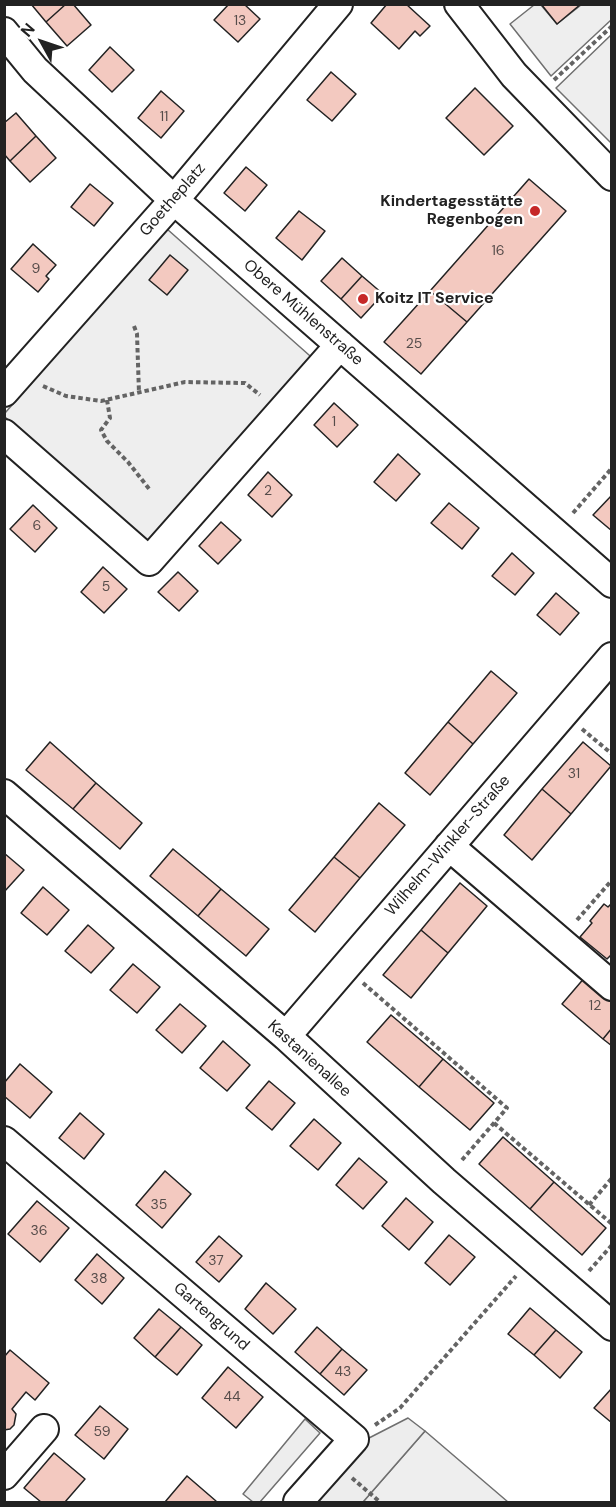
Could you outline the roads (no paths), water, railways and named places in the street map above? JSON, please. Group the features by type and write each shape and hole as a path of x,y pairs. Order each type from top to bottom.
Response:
{"street":[{"name":"Goetheplatz","path":"4,392 174,200 338,4"},
{"path":"459,4 514,75 612,177"},
{"name":"Obere Mühlenstraße","path":"4,32 35,70 174,200 612,583"},
{"path":"4,434 149,561 340,345"},
{"name":"Wilhelm-Winkler-Straße","path":"286,1036 612,657"},
{"name":"Kastanienallee","path":"4,794 286,1036 444,1181 612,1326"},
{"path":"449,846 612,986"},
{"name":"Gartengrund","path":"4,1141 354,1439 298,1503"},
{"path":"4,1475 44,1429"}],"place":[{"name":"Kindertagesstätte Regenbogen","path":"535,211"},
{"name":"Koitz IT Service","path":"363,299"}]}
